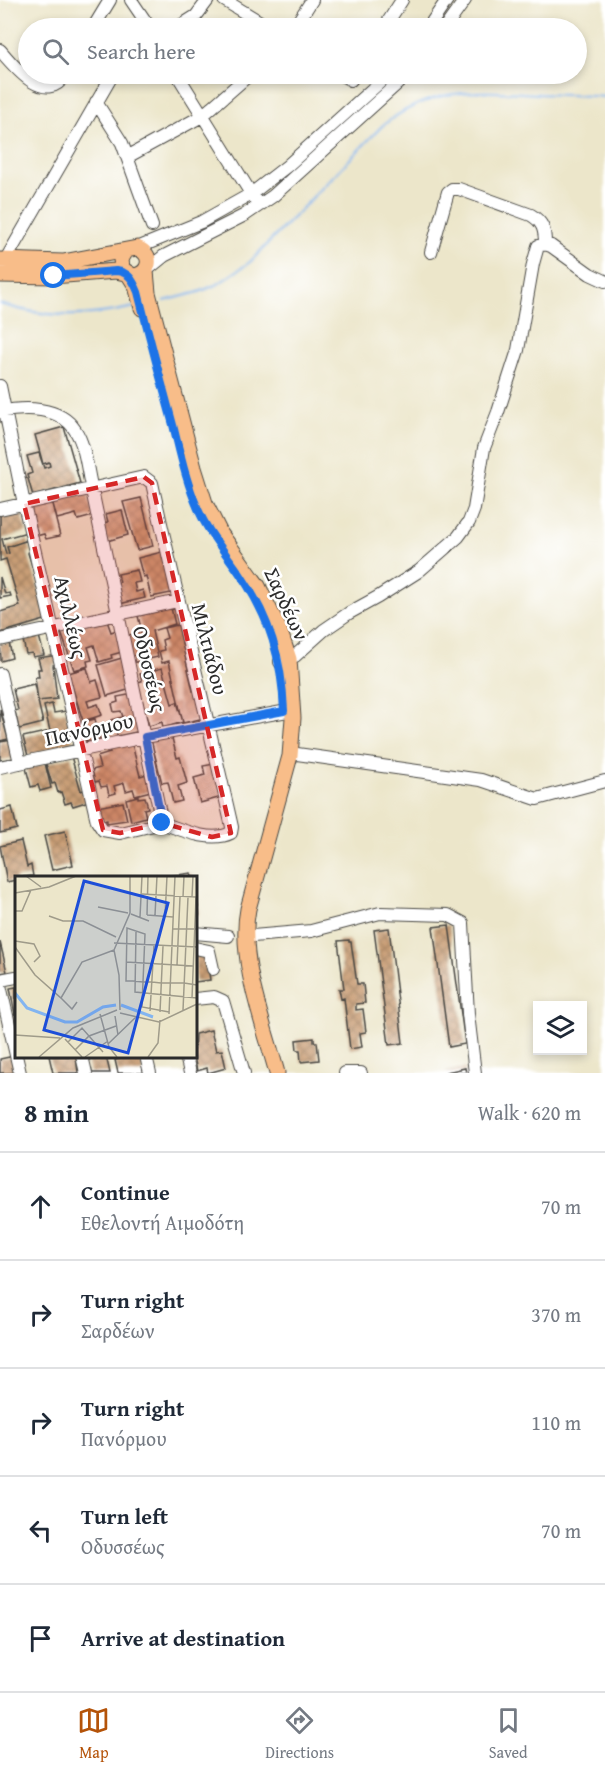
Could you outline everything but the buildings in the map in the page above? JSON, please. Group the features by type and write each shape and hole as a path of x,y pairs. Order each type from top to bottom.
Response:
{"main road":[{"path":"127,274 122,269 121,259 131,250"},
{"path":"131,250 146,253 149,263 147,270 138,276 116,271 36,277 1,267 63,262 131,250"},
{"name":"Σαρδέων","path":"147,270 148,293 202,495 220,533 258,586 279,629 284,661 290,753 248,909 245,930 248,963 277,1073"},
{"name":"Σαρδέων","path":"127,274 138,292 185,471 197,507 216,541 242,576 258,603 284,661"},
{"name":"Σαρδέων","path":"269,1073 239,967 235,932 238,908 278,764 288,710"}],"street":[{"path":"99,18 110,0"},
{"path":"193,18 208,0"},
{"path":"224,0 254,18"},
{"path":"300,18 312,0"},
{"path":"390,18 402,0"},
{"path":"435,18 447,0"},
{"path":"452,18 465,0"},
{"path":"137,3 143,18"},
{"path":"0,50 18,70"},
{"path":"38,84 50,88 56,84"},
{"path":"1,267 107,84"},
{"path":"183,84 259,206"},
{"path":"127,158 202,116 239,84"},
{"path":"131,250 194,225 251,194 287,166 378,84"},
{"path":"147,270 164,256 259,206 301,173 397,84"},
{"path":"96,102 117,134 152,226"},
{"path":"431,252 448,192 452,189 459,189 531,215 540,221 545,233 544,244"},
{"path":"284,661 349,613 419,571 458,537 469,522 478,490 484,448 518,350 538,246 544,244 551,246 590,274 605,281"},
{"name":"Αχιλλέως","path":"0,386 2,411 97,821 103,830 120,833 162,823"},
{"name":"Οδυσσέως","path":"2,411 38,410 56,415 70,423 81,444 162,823"},
{"name":"Μιλτιάδου","path":"92,490 144,477 152,483 232,827 231,833 212,837 162,823"},
{"path":"0,509 92,490"},
{"path":"0,640 178,601"},
{"path":"0,674 20,763"},
{"name":"Πανόρμου","path":"0,767 288,710"},
{"path":"290,753 481,780 537,800 605,781"},
{"path":"254,936 311,931 380,913 448,915 463,923 468,1014 475,1073"},
{"path":"196,933 228,936"},
{"path":"196,948 209,951 213,969"},
{"path":"0,980 15,977"},
{"path":"0,985 15,1051"},
{"path":"196,999 213,997 223,1001 244,1073"},
{"path":"17,1058 20,1073"},
{"path":"82,1058 86,1073"},
{"path":"146,1058 150,1073"},
{"path":"186,1058 190,1073"},
{"path":"345,1073 361,1073"}],"highlighted area":[{"path":"144,477 152,483 231,833 212,837 162,823 120,833 103,830 24,504"}],"waterway":[{"path":"164,301 199,292 218,284 250,262 382,126 420,103 439,97 477,92 605,97"},
{"path":"0,304 35,312 68,315 100,313 135,307"}],"route":[{"path":"54,276 116,271 129,275 133,280 197,507 202,519 258,603 271,632 280,662 284,711 145,737 162,823"}]}
